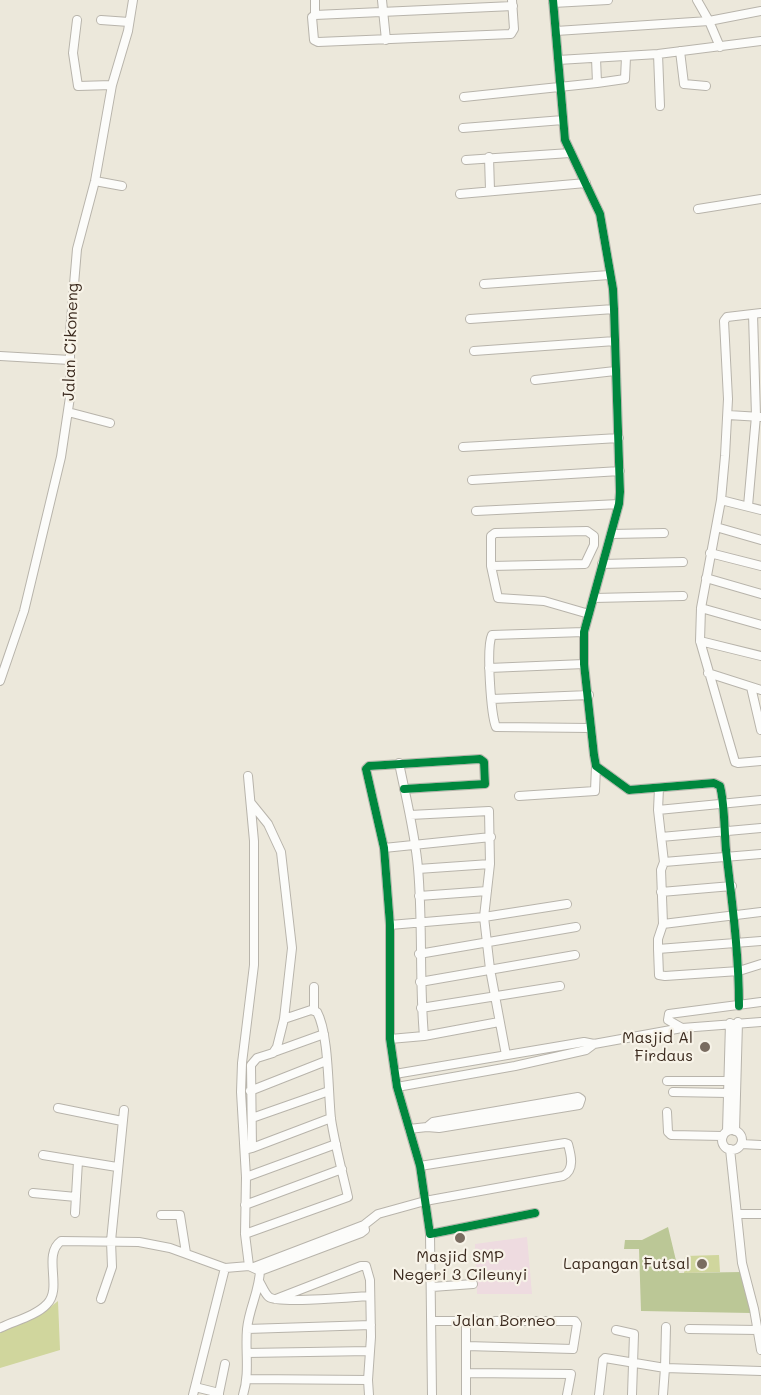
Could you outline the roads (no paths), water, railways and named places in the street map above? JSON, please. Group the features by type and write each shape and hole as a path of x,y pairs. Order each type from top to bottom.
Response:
{"street":[{"name":"Jalan Cikoneng","path":"0,681 24,611 62,457 70,397 72,291 77,249 95,181 112,85 133,0"},
{"path":"315,0 315,15 312,17 314,40 318,42 511,34 514,29 512,3 315,15"},
{"path":"382,0 386,40"},
{"path":"519,796 595,791 596,766 584,664 584,632 619,504 620,471 614,309 600,214 565,140 553,2 608,0"},
{"path":"697,0 720,47"},
{"path":"556,31 709,21 761,11"},
{"path":"77,20 73,52 78,86 112,85"},
{"path":"101,20 129,22"},
{"path":"558,60 626,57 761,41"},
{"path":"680,51 684,84 706,86"},
{"path":"658,54 660,106"},
{"path":"464,97 625,79 626,57"},
{"path":"596,58 597,83"},
{"path":"463,128 563,120"},
{"path":"466,160 570,153"},
{"path":"489,157 490,190"},
{"path":"95,181 122,186"},
{"path":"460,194 586,183"},
{"path":"698,209 761,199"},
{"path":"484,284 609,275"},
{"path":"470,319 614,309"},
{"path":"748,506 758,416 757,313 727,317 724,320 728,415 721,500 701,608 700,641 735,762 738,764 761,761"},
{"path":"474,351 615,341"},
{"path":"0,356 70,360"},
{"path":"535,380 615,371"},
{"path":"68,412 110,423"},
{"path":"728,415 758,416"},
{"path":"463,447 619,438"},
{"path":"472,480 620,471"},
{"path":"721,500 761,510"},
{"path":"476,511 619,504"},
{"path":"716,526 761,540"},
{"path":"491,566 585,564 594,545 594,536 587,531 495,533 491,536 491,566 498,598 544,601 589,614"},
{"path":"611,534 664,533"},
{"path":"710,553 761,566"},
{"path":"602,564 683,562"},
{"path":"706,578 761,594"},
{"path":"594,598 683,596"},
{"path":"701,608 761,625"},
{"path":"584,632 492,636 488,647 489,668 495,725 499,729 590,728"},
{"path":"700,641 761,656"},
{"path":"489,668 584,664"},
{"path":"708,673 761,690"},
{"path":"751,687 761,730"},
{"path":"492,699 589,695"},
{"path":"404,789 485,784 484,762 480,759 399,763 369,766 366,769 384,848 390,925 390,1039 394,1074 420,1166 430,1234 432,1395"},
{"path":"399,763 418,869 420,982 424,1035"},
{"path":"596,766 629,790 718,784 723,804 724,832 732,886 739,971 739,1006"},
{"path":"248,776 254,841 255,893 253,974 241,1071 248,1149"},
{"path":"659,788 658,810 664,862 661,870 663,924 658,939 658,970 662,976 739,971 761,964"},
{"path":"658,810 761,800"},
{"path":"251,803 268,824 279,845 284,862 292,948 284,1020 277,1047 273,1053"},
{"path":"410,815 489,811 490,864 484,917 490,969 506,1055"},
{"path":"661,837 761,828"},
{"path":"384,848 490,837"},
{"path":"664,862 761,854"},
{"path":"418,869 490,864"},
{"path":"661,892 732,886"},
{"path":"419,896 487,891"},
{"path":"390,925 484,917 567,904"},
{"path":"663,924 761,912"},
{"path":"419,954 576,927"},
{"path":"658,949 761,941"},
{"path":"420,982 574,955"},
{"path":"421,1008 560,986"},
{"path":"245,1234 348,1197 331,1118 324,1034 319,1015 314,1010 314,987"},
{"path":"682,1028 670,1022 667,1016 671,1013 761,1002"},
{"path":"284,1020 314,1010"},
{"path":"390,1039 499,1022"},
{"path":"394,1074 584,1042 594,1044 682,1028 761,1022"},
{"path":"728,1133 728,1093 734,1023"},
{"path":"734,1023 728,1133 724,1146 730,1149 741,1144 761,1145"},
{"path":"324,1034 257,1059 251,1065 252,1118 246,1177 245,1234 260,1281 270,1298 370,1296"},
{"path":"397,1087 514,1066 586,1050 594,1044"},
{"path":"250,1091 326,1061"},
{"path":"667,1081 729,1081"},
{"path":"252,1118 329,1091"},
{"path":"673,1092 728,1093"},
{"path":"409,1129 439,1128 579,1105 581,1099 578,1097 434,1122 427,1127"},
{"path":"58,1108 122,1121"},
{"path":"101,1299 112,1267 111,1241 124,1110"},
{"path":"667,1112 668,1132 671,1135 728,1133 741,1137 741,1144"},
{"path":"248,1149 331,1118"},
{"path":"0,1328 49,1303 53,1293 54,1253 58,1244 68,1240 146,1243 186,1253 225,1268 256,1267 364,1225 378,1214 425,1201 563,1176 571,1168 569,1148 565,1143 420,1166"},
{"path":"246,1177 336,1144"},
{"path":"730,1149 742,1263 761,1350"},
{"path":"43,1155 117,1167"},
{"path":"75,1213 78,1161"},
{"path":"245,1205 342,1169"},
{"path":"33,1193 76,1197"},
{"path":"430,1234 535,1213"},
{"path":"736,1214 761,1214"},
{"path":"161,1215 180,1215 186,1253"},
{"path":"276,1299 363,1266 368,1269 371,1325 369,1395"},
{"path":"225,1268 194,1391 219,1394 225,1364"},
{"path":"243,1395 247,1379 247,1329 260,1281"},
{"path":"432,1287 473,1284"},
{"name":"Jalan Borneo","path":"432,1321 575,1321 577,1324 573,1349 466,1346"},
{"path":"466,1322 466,1395"},
{"path":"247,1329 371,1325"},
{"path":"663,1395 666,1328"},
{"path":"689,1329 758,1330"},
{"path":"616,1330 634,1334 632,1395"},
{"path":"248,1353 370,1351"},
{"path":"599,1395 605,1358 665,1368 761,1371"},
{"path":"467,1373 571,1374 567,1395"},
{"path":"247,1379 368,1380"}],"place":[{"name":"Masjid Al Firdaus","path":"705,1047"},
{"name":"Masjid SMP Negeri 3 Cileunyi","path":"460,1238"},
{"name":"Lapangan Futsal","path":"702,1264"}]}
